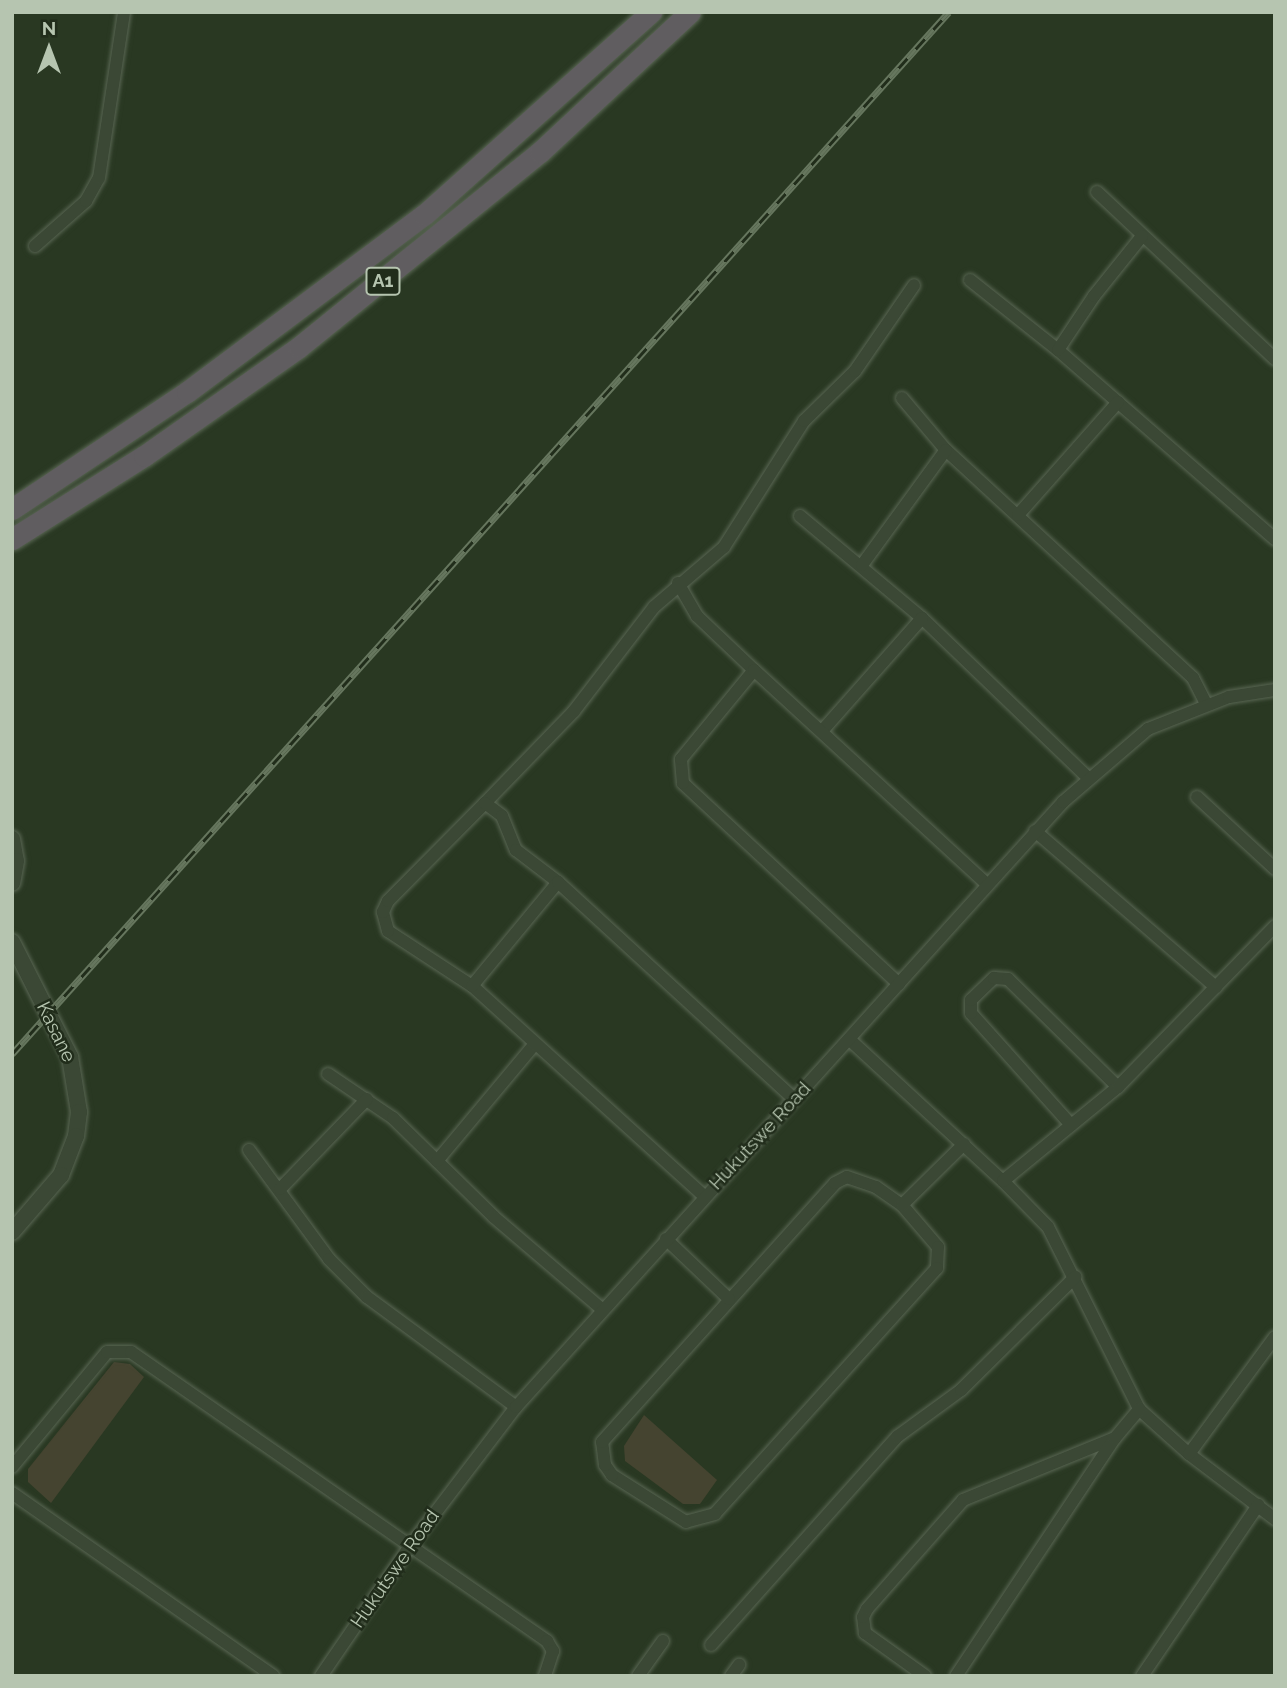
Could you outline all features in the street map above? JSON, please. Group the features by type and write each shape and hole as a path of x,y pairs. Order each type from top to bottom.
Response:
{"highway":[{"name":"A1","path":"12,509 187,392 403,232 532,123 651,12"},
{"name":"A1","path":"12,539 144,456 299,347 540,152 690,12"}],"street":[{"path":"35,246 86,201 99,178 124,12"},
{"path":"1097,192 1275,359"},
{"path":"1058,350 1094,296 1142,236"},
{"path":"970,280 1058,350 1275,538"},
{"path":"704,1196 533,1046 472,986 388,931 383,912 397,892 574,710 654,607 678,583 724,547 804,421 855,371 914,285"},
{"path":"902,398 946,450 1193,678 1207,705"},
{"path":"1018,515 1118,402"},
{"path":"862,565 946,450"},
{"path":"800,516 862,565 922,618 1087,777"},
{"path":"678,583 697,616 987,884"},
{"path":"822,731 922,618"},
{"path":"754,670 681,759 682,783 899,984"},
{"name":"Hukutswe Road","path":"321,1676 410,1546 516,1407 704,1196 850,1040 987,884 1087,777 1148,729 1207,705 1275,690"},
{"path":"1197,797 1275,869"},
{"path":"485,803 502,816 516,850 558,882 794,1100"},
{"path":"1035,831 1216,987"},
{"path":"12,839 16,861 12,883"},
{"path":"472,986 558,882"},
{"path":"1003,1181 1118,1087 1275,926"},
{"name":"Kasane","path":"12,942 70,1057 79,1112 76,1136 61,1175 12,1232"},
{"path":"1070,1125 971,1013 971,1000 994,978 1008,979 1118,1087"},
{"path":"850,1040 964,1143 1055,1237 1139,1409 1189,1454 1275,1519"},
{"path":"437,1161 533,1046"},
{"path":"328,1074 367,1100 603,1310"},
{"path":"279,1189 367,1100"},
{"path":"902,1205 964,1143"},
{"path":"249,1150 329,1259 367,1297 516,1407"},
{"path":"858,1179 902,1205 938,1247 937,1268 715,1514 686,1522 612,1475 605,1465 602,1442 835,1183 858,1179"},
{"path":"666,1239 729,1299"},
{"path":"711,1645 898,1436 961,1390 1075,1277"},
{"path":"1189,1454 1275,1337"},
{"path":"12,1467 107,1352 120,1349 131,1352 547,1641 553,1651 545,1676"},
{"path":"956,1676 1115,1438 1139,1409"},
{"path":"925,1676 865,1633 863,1617 867,1609 963,1500 1115,1438"},
{"path":"12,1493 273,1676"},
{"path":"1142,1676 1258,1505"},
{"path":"638,1676 663,1641"}],"shaded area":[{"path":"114,1362 130,1364 144,1377 51,1503 28,1482 28,1469"},
{"path":"644,1415 717,1480 700,1504 683,1504 625,1461 624,1446"}],"railway":[{"path":"12,1054 949,12"}]}
